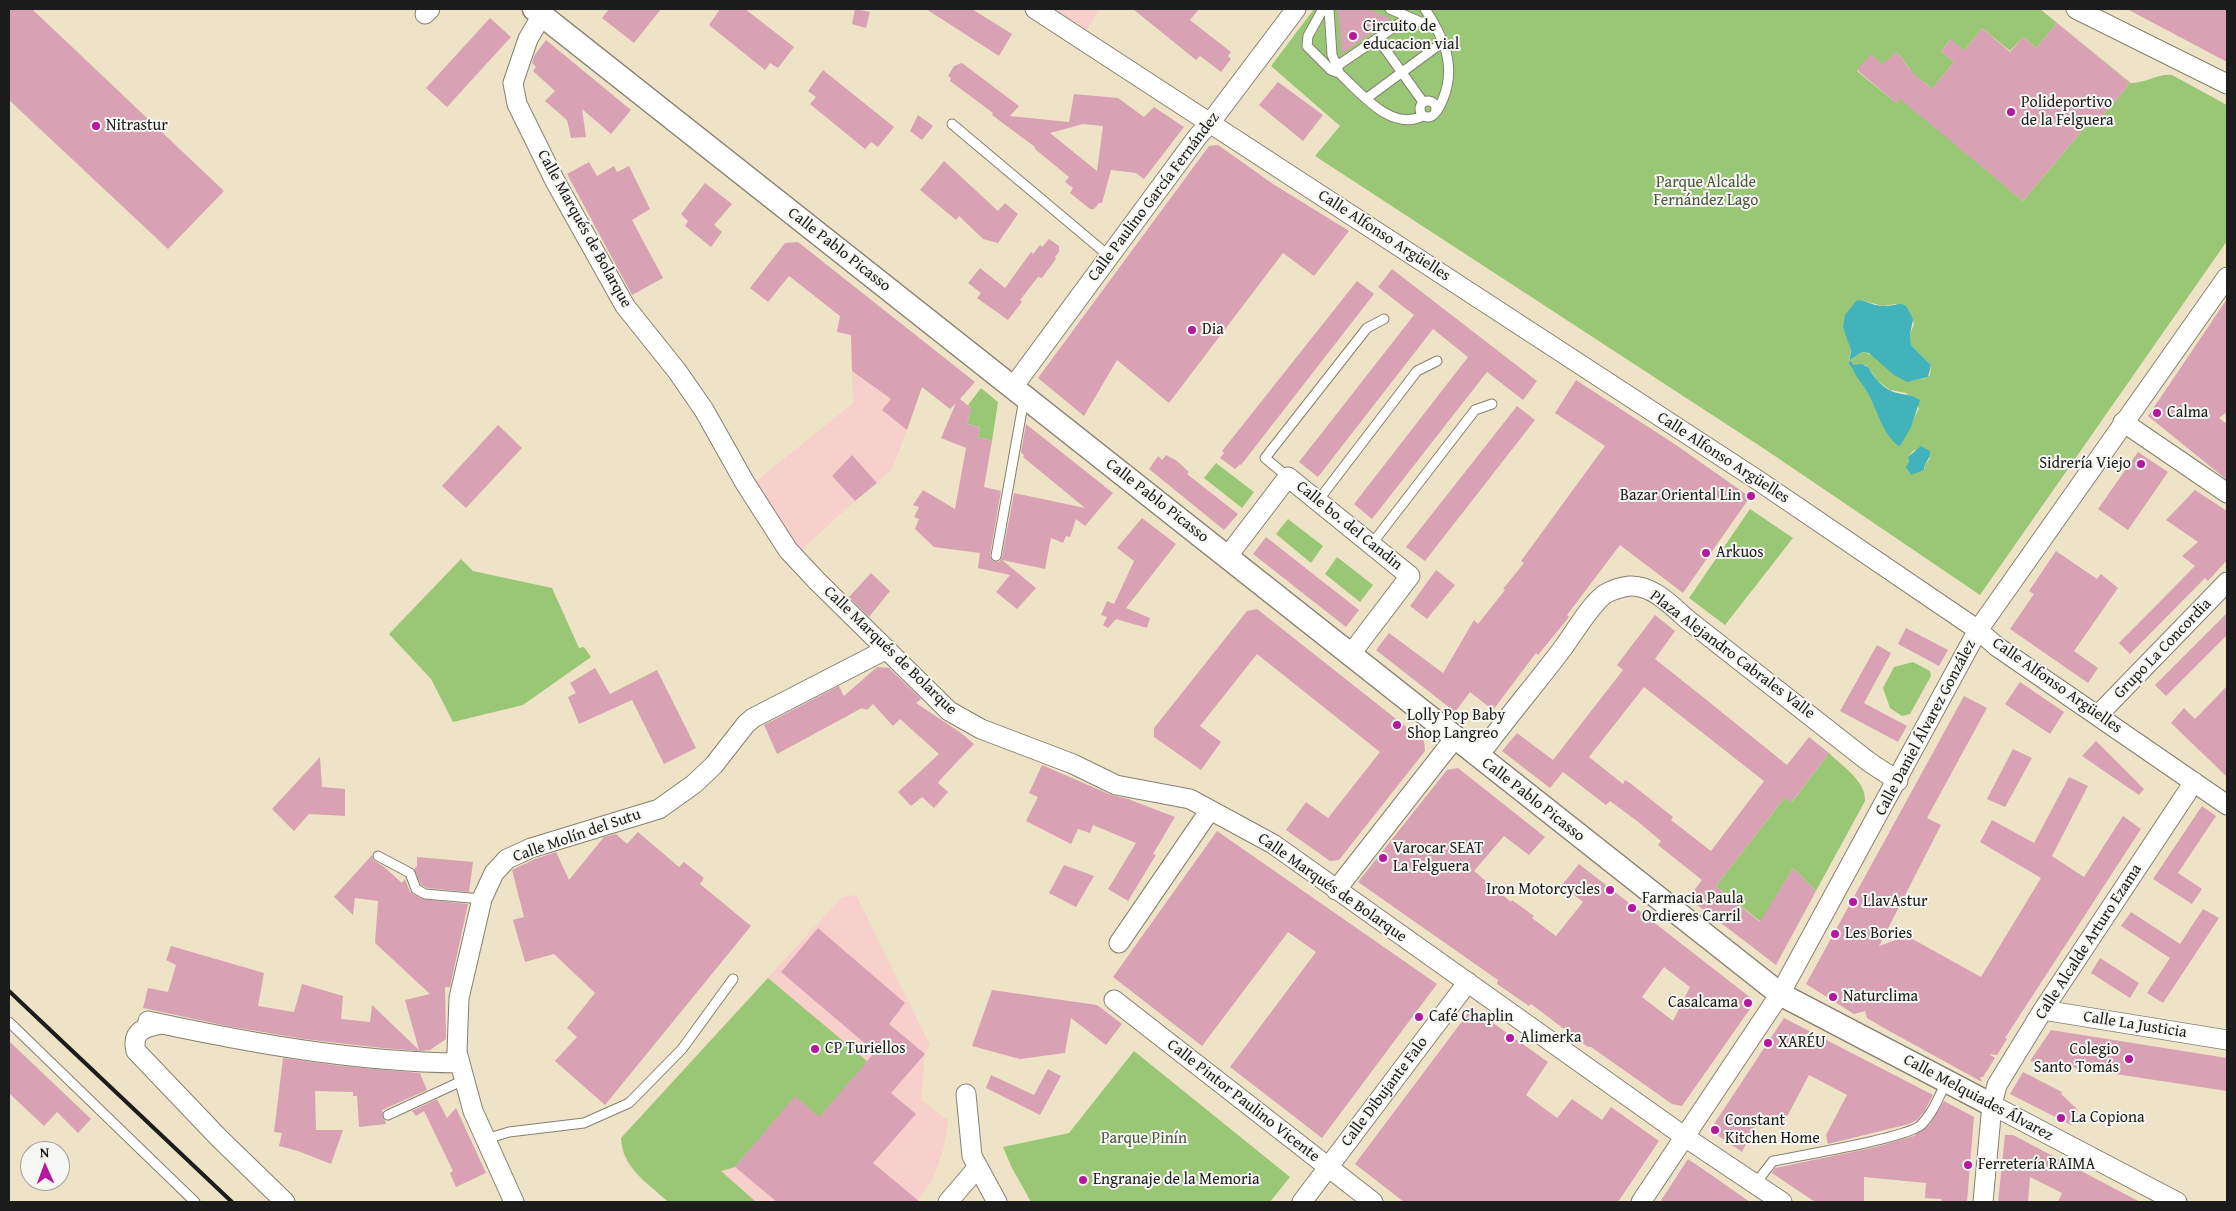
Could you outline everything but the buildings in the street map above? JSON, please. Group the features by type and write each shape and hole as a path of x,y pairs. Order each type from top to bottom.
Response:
{"street":[{"name":"Calle Alfonso Argüelles","path":"1035,9 1760,481 1978,630 1996,646 2227,805"},
{"name":"Calle Paulino García Fernández","path":"1019,392 1109,256 1296,9"},
{"path":"2076,9 2227,84"},
{"name":"Calle Pablo Picasso","path":"538,12 1780,994"},
{"name":"Calle Marqués de Bolarque","path":"538,12 513,83 517,104 555,180 625,306 677,371 704,410 745,483 788,550 949,711 981,729 1073,764 1116,785 1190,799 1274,844 1685,1137 1782,1202"},
{"name":"Calle Daniel Álvarez González","path":"1642,1202 1780,994 1898,781 1978,630 2227,276"},
{"path":"2123,422 2227,493"},
{"name":"Calle bo. del Candin","path":"1227,557 1288,477 1410,576 1350,655"},
{"name":"Grupo La Concordia","path":"2098,715 2227,582"},
{"name":"Plaza Alejandro Cabrales Valle","path":"1478,757 1556,657 1594,604 1605,594 1617,588 1630,586 1644,588 1664,598 1688,620 1869,762 1898,781"},
{"name":"Calle Molín del Sutu","path":"514,1202 473,1111 457,1052 459,998 482,899 494,873 507,859 531,848 659,809 678,797 707,772 753,718 887,649"},
{"path":"1336,890 1455,738"},
{"name":"Calle Alcalde Arturo Ezama","path":"1983,1202 1992,1106 1997,1085 2043,1010 2194,782"},
{"path":"1118,943 1210,810"},
{"name":"Calle Dibujante Falo","path":"1302,1202 1468,982"},
{"name":"Calle Melquiades Álvarez","path":"1780,994 2177,1202"},
{"name":"Calle Pintor Paulino Vicente","path":"1114,1000 1373,1202"},
{"name":"Calle La Justicia","path":"2043,1010 2227,1040"},
{"path":"285,1202 219,1138 136,1051 134,1043 136,1035 143,1029 155,1023 222,1037 310,1051 425,1062 462,1072"},
{"path":"966,1094 972,1156 997,1202"},
{"path":"948,1202 978,1167"}],"lane":[{"path":"1323,9 1308,36 1307,46 1331,70 1338,70 1409,18"},
{"path":"1329,9 1332,55 1338,70 1384,113 1400,120 1423,116 1427,118 1434,117 1447,90 1449,79 1448,64 1443,42 1425,9"},
{"path":"1390,9 1437,29"},
{"path":"1378,39 1423,102"},
{"path":"1367,98 1443,42"},
{"path":"1423,102 1430,101 1436,104 1437,111"},
{"path":"1423,102 1420,108 1423,116"},
{"path":"952,124 1109,256"},
{"path":"1288,477 1265,458 1367,328 1384,319"},
{"path":"1318,502 1418,371 1437,362"},
{"path":"996,556 1019,392"},
{"path":"1371,545 1475,410 1492,404"},
{"path":"378,856 410,873 416,889 425,894 482,899"},
{"path":"486,1139 509,1132 584,1123 630,1103 682,1050 733,979"},
{"path":"9,1022 195,1202"},
{"path":"388,1115 462,1072"},
{"path":"1755,1184 1773,1161 1864,1142 1920,1126 1932,1112 1947,1082"}],"shaded area":[{"path":"1050,9 1100,9 1085,32"},
{"path":"852,371 891,399 883,410 907,430 892,469 877,483 852,455 832,476 855,501 798,553 754,483 853,403"},
{"name":"CP Turiellos","path":"856,895 930,1045 925,1054 921,1100 948,1120 943,1151 932,1181 916,1202 668,1202 628,1165 622,1152 621,1138 842,897"}],"green space":[{"name":"Parque Alcalde Fernández Lago","path":"1314,9 2040,9 2131,83 2162,75 2172,75 2227,105 2227,241 1980,595 1766,450 1315,156 1340,126 1271,66","holes":["2057,23 2130,83 2096,124 2091,120 2023,201 1907,103 1924,82 1932,89 1954,62 1941,51 1950,40 1964,51 1982,28 2010,51 2023,37 2036,48","1897,52 1910,69 1896,72 1891,57","1871,55 1910,88 1896,103 1857,71","1860,300 1883,306 1896,304 1909,311 1914,324 1910,334 1911,345 1931,365 1930,375 1926,378 1915,380 1900,378 1876,358 1862,352 1850,360 1854,365 1866,365 1878,381 1890,390 1906,393 1919,408 1900,446 1886,431 1867,391 1849,361 1851,348 1843,328","1914,450 1930,458 1924,470 1917,471 1907,465 1908,457"]},
{"path":"981,388 998,402 992,441 978,437 980,427 967,424 971,408 968,405"},
{"path":"1216,463 1254,492 1242,508 1204,478"},
{"path":"1750,509 1793,538 1725,625 1689,598"},
{"path":"1288,519 1323,546 1311,563 1276,534"},
{"path":"1337,557 1373,585 1360,602 1325,574"},
{"path":"461,559 473,571 552,588 579,648 584,647 591,657 523,705 453,722 431,679 389,634"},
{"path":"1913,662 1930,671 1931,676 1910,714 1902,716 1890,708 1883,688 1894,667"},
{"path":"1829,753 1858,781 1862,787 1865,801 1816,891 1793,868 1761,922 1716,886 1785,797 1792,802"},
{"path":"768,978 867,1061 828,1125 795,1097 735,1167 721,1171 756,1202 668,1202 631,1167 626,1158 621,1138"},
{"name":"Parque Pinín","path":"1134,1051 1290,1177 1270,1202 1031,1202 1012,1168 1003,1147 1069,1133"}],"water":[{"path":"1860,300 1880,306 1905,305 1913,320 1910,334 1911,345 1931,365 1928,377 1907,382 1894,375 1869,353 1862,352 1850,360 1854,365 1862,364 1868,367 1876,379 1888,389 1920,400 1911,427 1900,446 1887,433 1870,397 1849,364 1851,350 1843,328 1845,315 1856,301"},
{"path":"1921,446 1930,451 1929,456 1924,470 1911,475 1906,467 1909,461 1908,457"}],"railway":[{"path":"9,991 232,1202"}],"place":[{"name":"Circuito de educacion vial","path":"1353,36"},
{"name":"Polideportivo de la Felguera","path":"2011,112"},
{"name":"Nitrastur","path":"96,126"},
{"name":"Dia","path":"1192,330"},
{"name":"Calma","path":"2157,413"},
{"name":"Sidrería Viejo","path":"2141,464"},
{"name":"Bazar Oriental Lin","path":"1751,496"},
{"name":"Arkuos","path":"1706,553"},
{"name":"Lolly Pop Baby Shop Langreo","path":"1397,725"},
{"name":"Varocar SEAT La Felguera","path":"1383,858"},
{"name":"Iron Motorcycles","path":"1610,890"},
{"name":"LlavAstur","path":"1853,902"},
{"name":"Farmacia Paula Ordieres Carril","path":"1632,908"},
{"name":"Les Bories","path":"1835,934"},
{"name":"Naturclima","path":"1833,997"},
{"name":"Casalcama","path":"1748,1003"},
{"name":"Café Chaplin","path":"1419,1017"},
{"name":"Alimerka","path":"1510,1038"},
{"name":"XARÉU","path":"1768,1043"},
{"name":"CP Turiellos","path":"815,1049"},
{"name":"Colegio Santo Tomás","path":"2129,1059"},
{"name":"La Copiona","path":"2061,1118"},
{"name":"Constant Kitchen Home","path":"1715,1130"},
{"name":"Ferretería RAIMA","path":"1968,1165"},
{"name":"Engranaje de la Memoria","path":"1083,1180"}]}
